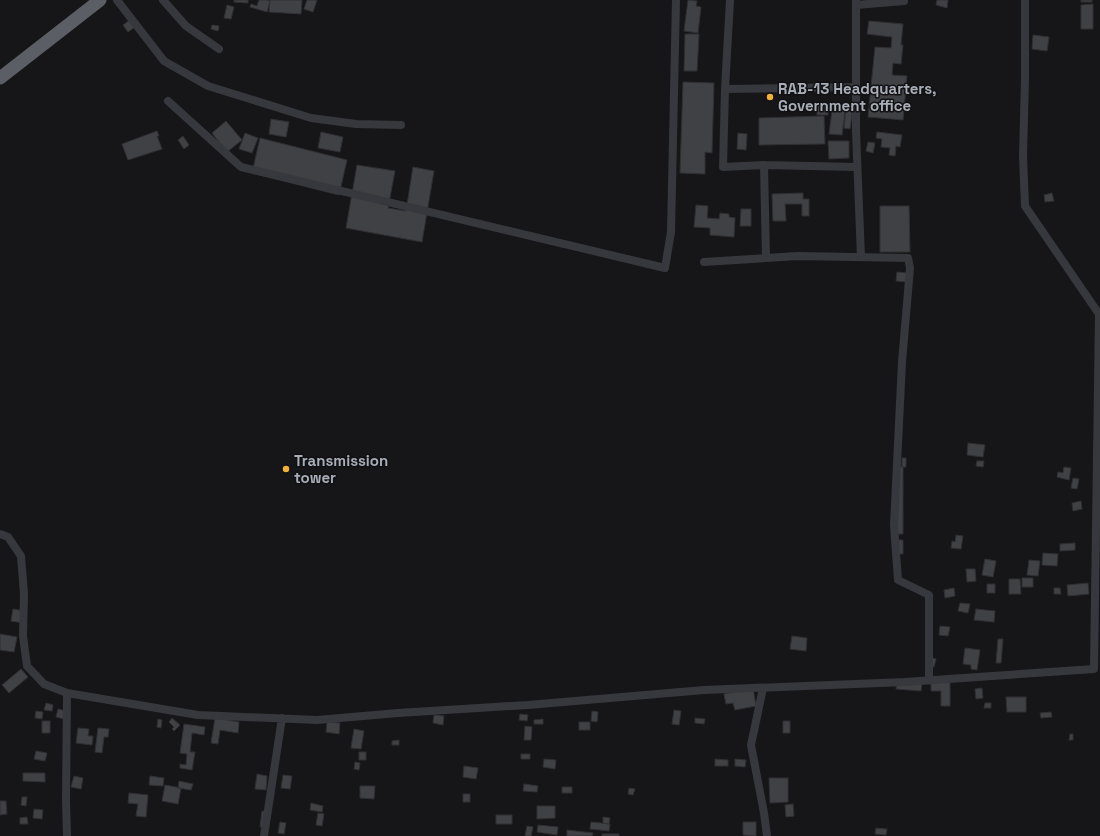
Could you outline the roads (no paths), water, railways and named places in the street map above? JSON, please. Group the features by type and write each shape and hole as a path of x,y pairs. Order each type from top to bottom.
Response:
{"highway":[{"path":"0,78 100,0"}],"street":[{"path":"117,0 164,61 208,86 311,118 356,124 401,125"},
{"path":"163,0 186,26 219,49"},
{"path":"168,101 241,167 665,268 671,232 676,0"},
{"path":"730,0 725,89 723,167 764,165 857,168"},
{"path":"0,534 8,537 21,556 24,594 23,636 27,666 44,684 67,693 198,715 317,720 398,713 528,705 704,690 929,680 1097,669 1099,314 1026,206 1022,156 1025,80 1025,0"},
{"path":"861,257 856,131 856,2 904,1"},
{"path":"725,89 856,87"},
{"path":"764,165 766,258"},
{"path":"704,262 798,256 908,258 910,268 902,362 894,525 898,580 929,595 929,680"},
{"path":"763,688 751,745 767,836"},
{"path":"67,693 67,836"},
{"path":"264,836 282,718"}],"place":[{"name":"RAB-13 Headquarters, Government office","path":"770,97"},
{"name":"Transmission tower","path":"286,469"}]}
